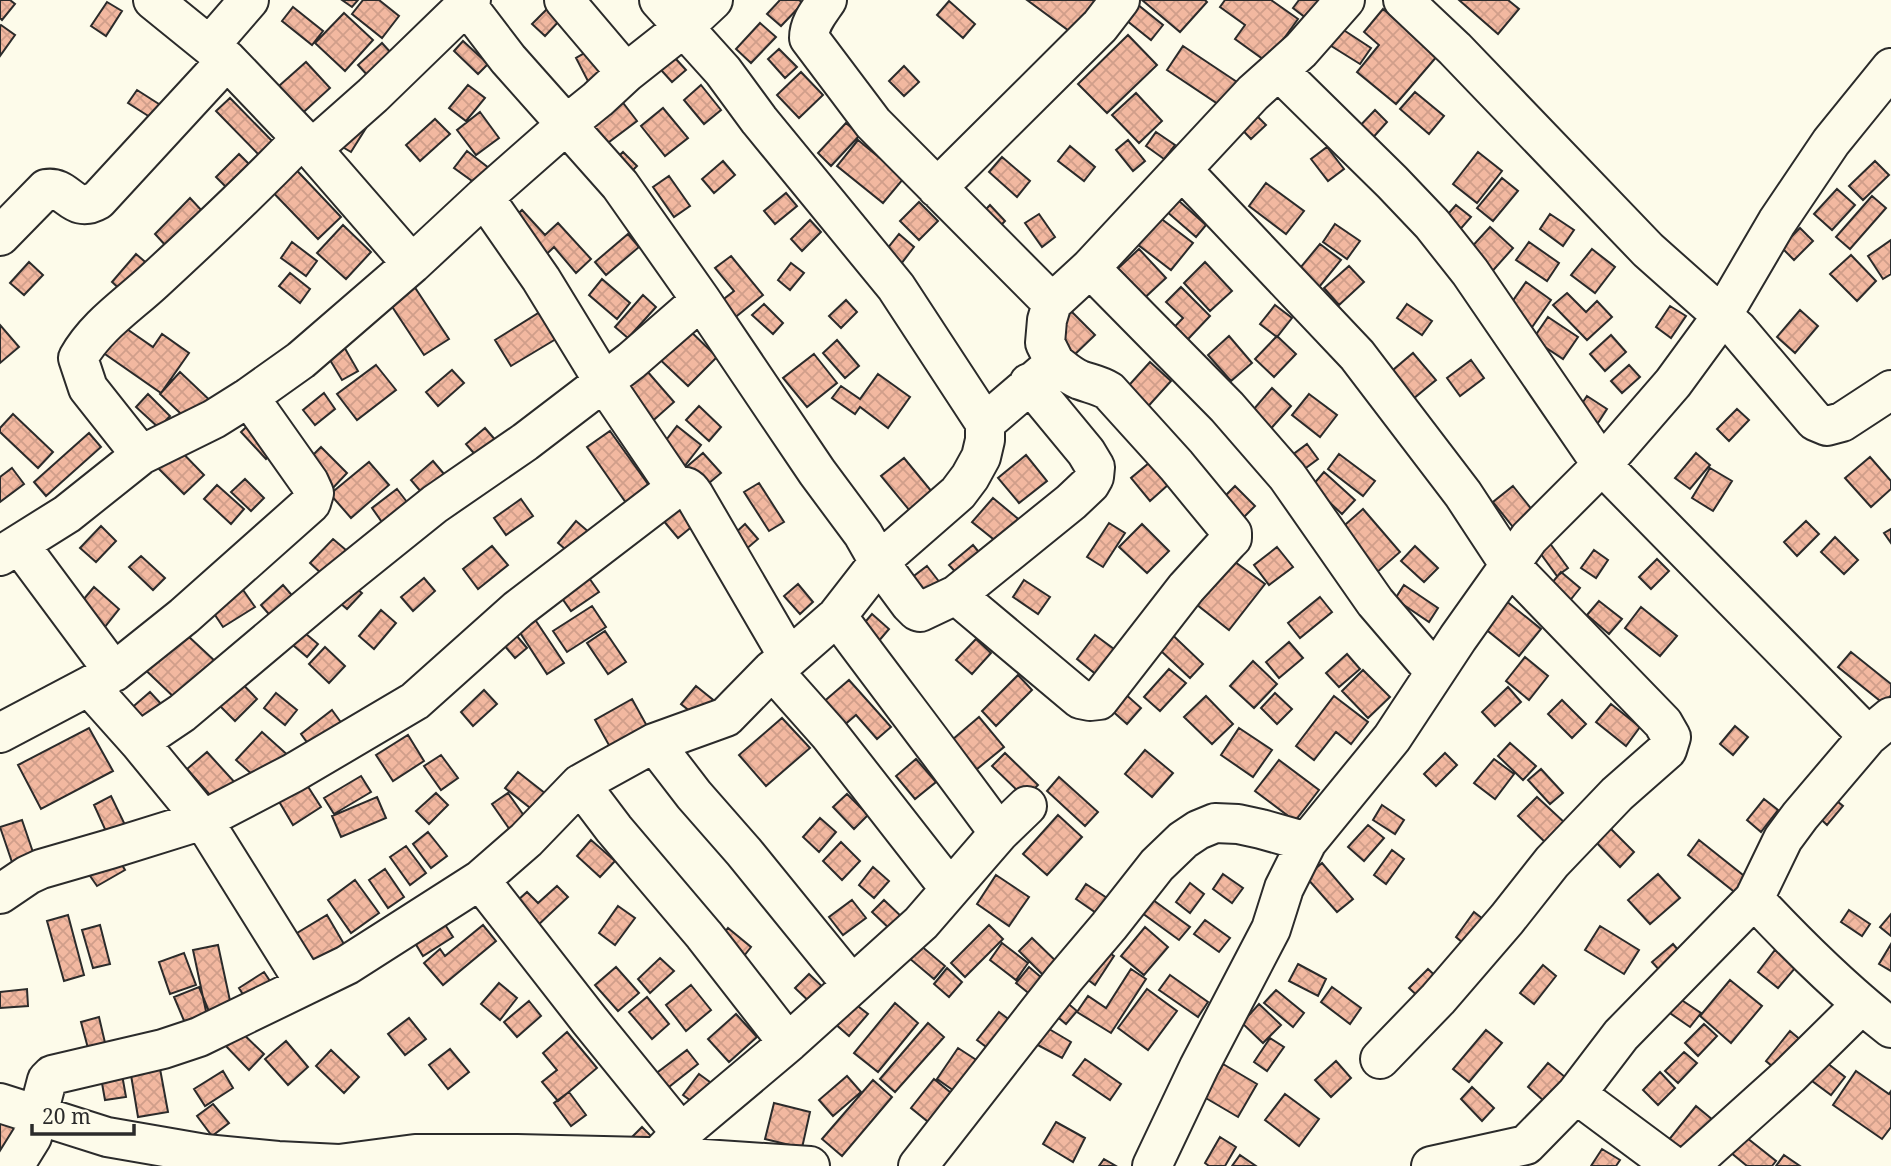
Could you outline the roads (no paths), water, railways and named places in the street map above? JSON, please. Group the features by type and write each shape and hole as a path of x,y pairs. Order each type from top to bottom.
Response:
{"street":[{"path":"153,0 218,52 307,144 412,264"},
{"path":"0,236 46,189 53,188 82,205 90,205 98,200 218,52 249,0"},
{"path":"564,0 626,73"},
{"path":"306,985 203,820 139,742 101,679 9,550 67,514 141,455 214,419 302,360 626,73 671,14 713,0"},
{"path":"827,0 812,23 809,38 873,123 1052,303"},
{"path":"937,188 1100,26 1120,0"},
{"path":"141,455 88,388 78,358 85,345 102,325 148,287 246,195 307,144 373,95 469,2 508,59 620,185 863,534 879,562 920,612 956,595 1071,502 1094,477 1095,467 1042,373 1047,320 1052,303 1090,268 1254,93 1301,50 1345,0"},
{"path":"1403,0 1455,49 1648,250 1738,330 1819,424 1831,426 1842,422 1891,390"},
{"path":"14,1166 32,1138 47,1080 52,1075 163,1049 199,1037 347,965 480,880 526,839 580,784 654,743 726,717 836,616 879,562 958,493 970,477 981,457 985,423 896,288 759,120 723,71 671,14"},
{"path":"1152,1166 1199,1067 1271,929 1284,888 1307,842 1392,738 1434,672 1529,538 1602,465 1673,383 1722,316 1777,222 1831,142 1891,68"},
{"path":"1279,71 1392,181 1432,224 1470,272 1602,465 1880,727 1800,816 1783,839 1754,899 1621,1034 1576,1094 1526,1145 1431,1166"},
{"path":"1182,170 1357,355 1462,494 1509,564 1663,723 1668,729 1671,741 1664,753 1618,794 1552,862 1438,999 1380,1059"},
{"path":"484,197 541,279 604,382 676,488"},
{"path":"1090,268 1227,407 1287,476 1375,602 1434,672"},
{"path":"139,742 183,713 435,504 525,442 631,361 701,300"},
{"path":"956,595 1080,699 1099,701 1186,588 1232,538 1233,533 1109,391 1096,383 1080,380 1068,373 1042,373 985,423"},
{"path":"0,733 101,679 184,616 311,503 314,493 309,482 249,397"},
{"path":"0,894 41,869 203,820 293,773 415,701 518,609 676,488 684,486 691,491 781,664 829,734 950,889"},
{"path":"836,616 999,833"},
{"path":"654,743 852,985"},
{"path":"580,784 614,829 704,935 788,1043"},
{"path":"670,1145 921,923 999,833 1027,806"},
{"path":"918,1166 1064,979 1157,865 1183,840 1214,823 1238,824 1307,842"},
{"path":"480,880 590,1021 670,1145"},
{"path":"1754,899 1800,948 1861,1005 1891,1028"},
{"path":"1689,1166 1789,1076 1861,1005"},
{"path":"1576,1094 1673,1166"},
{"path":"0,1103 38,1115 112,1151 205,1154 339,1164 415,1154 518,1160 670,1145 810,1166"}]}
